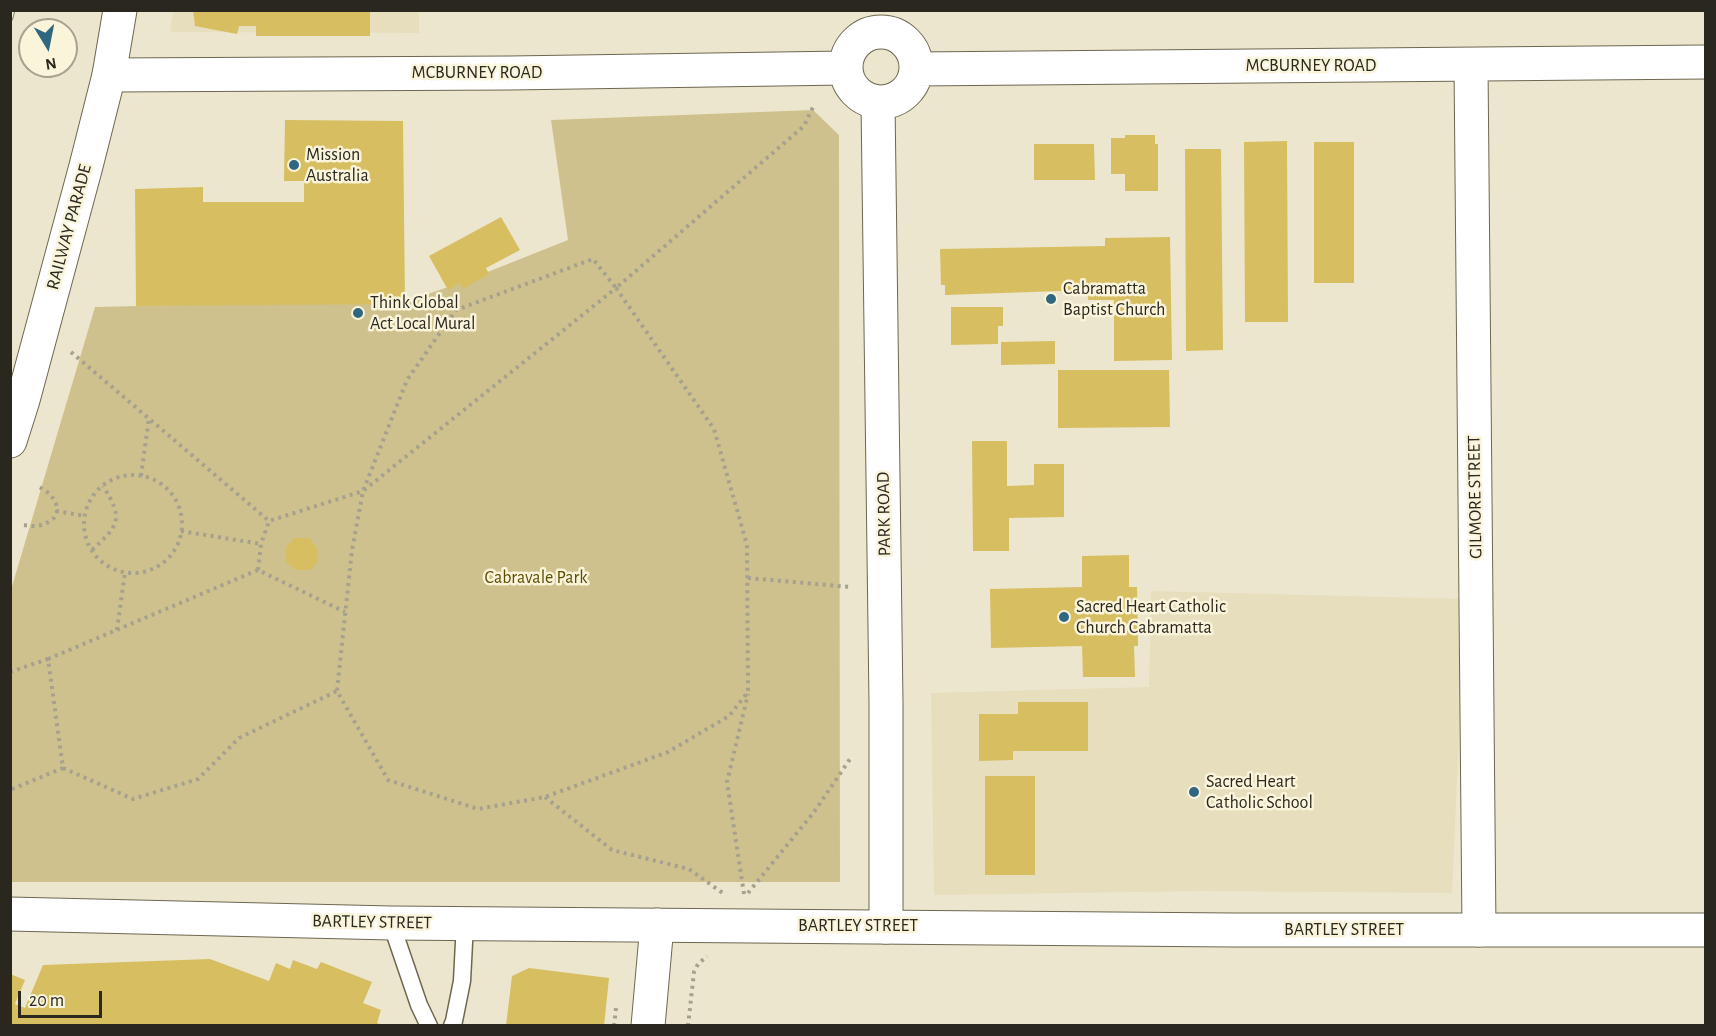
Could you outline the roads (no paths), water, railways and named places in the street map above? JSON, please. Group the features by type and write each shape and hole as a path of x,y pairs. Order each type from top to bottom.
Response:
{"street":[{"name":"RAILWAY PARADE","path":"10,441 23,400 109,75 120,10"},
{"path":"878,21 888,32 906,42 916,59 914,80 908,89 890,101 878,102 859,95 852,88 845,68 846,57 851,48 878,21"},
{"name":"MCBURNEY ROAD","path":"916,69 1706,62"},
{"name":"GILMORE STREET","path":"1471,64 1479,930"},
{"name":"MCBURNEY ROAD","path":"109,75 510,73 845,68"},
{"name":"PARK ROAD","path":"878,102 885,598 886,927"},
{"name":"BARTLEY STREET","path":"10,914 391,923 1706,930"},
{"path":"648,1026 657,925"}],"lane":[{"path":"391,923 419,1005 429,1026"},
{"path":"454,1024 462,981 465,923"}],"railway":[{"path":"10,18 12,10"}],"place":[{"name":"Mission Australia","path":"294,165"},
{"name":"Cabramatta Baptist Church","path":"1051,299"},
{"name":"Think Global Act Local Mural","path":"358,313"},
{"name":"Sacred Heart Catholic Church Cabramatta","path":"1064,617"},
{"name":"Sacred Heart Catholic School","path":"1194,792"}],"park label":[{"name":"Cabravale Park","path":"536,578"}]}
